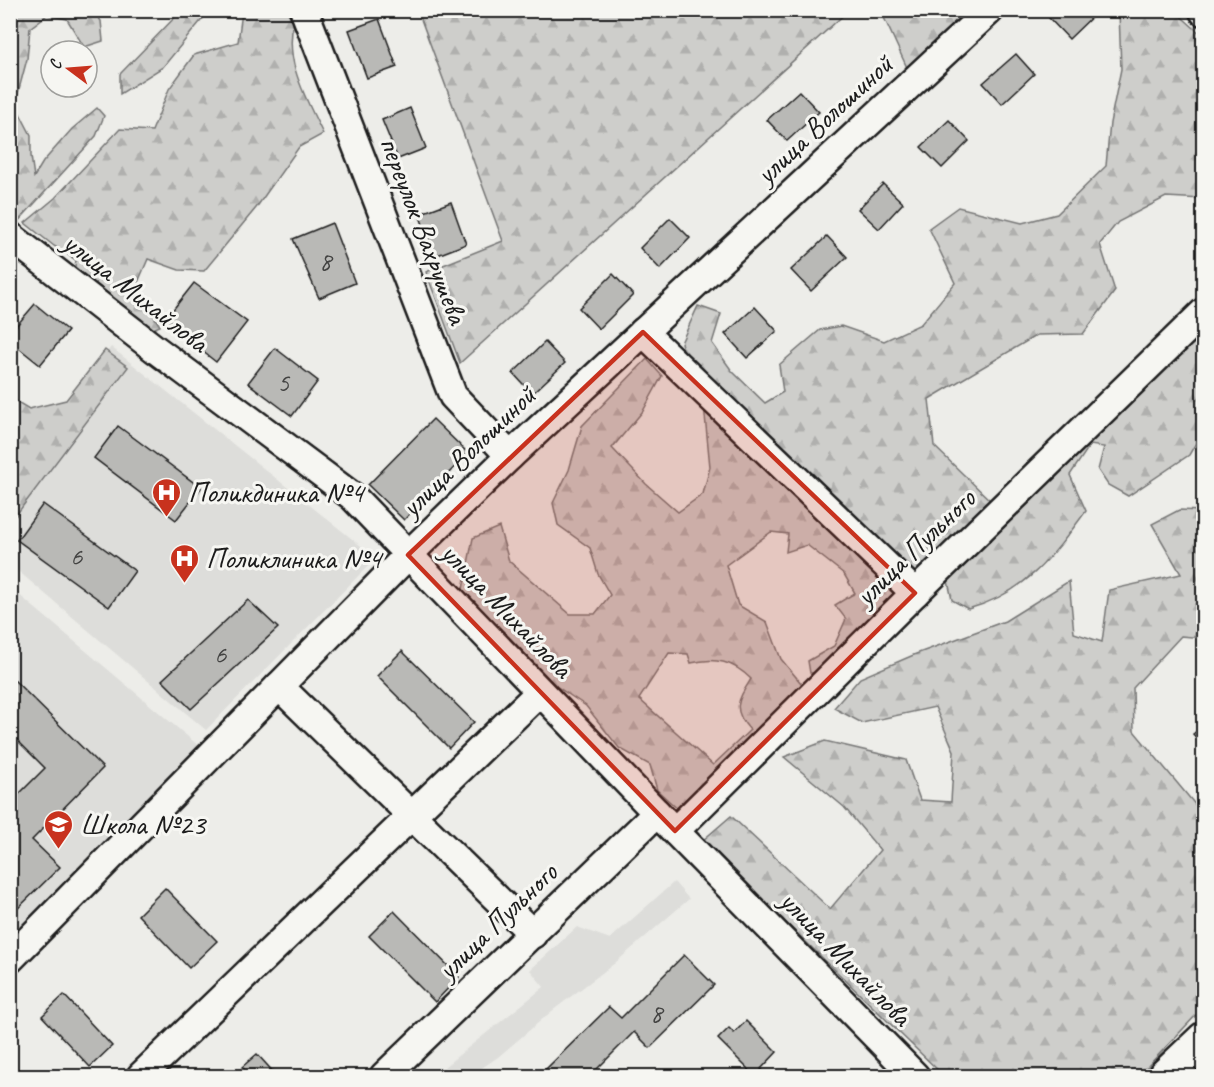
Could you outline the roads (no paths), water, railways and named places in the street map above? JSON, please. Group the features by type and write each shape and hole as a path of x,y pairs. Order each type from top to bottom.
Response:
{"main road":[{"path":"1165,1077 1203,1039"}],"street":[{"name":"переулок Вахрушева","path":"304,10 453,396 510,456"},
{"name":"улица Волошиной","path":"10,959 408,555 510,456 990,10"},
{"name":"улица Михайлова","path":"10,236 154,349 352,496 915,1077"},
{"name":"улица Пульного","path":"384,1077 532,933 666,822 915,593 1203,312"},
{"path":"643,332 915,593"},
{"path":"279,686 532,933"},
{"path":"141,1077 540,692"}],"waterway":[{"path":"10,22 17,10"}],"place":[{"name":"Поликдиника №4","path":"167,518"},
{"name":"Поликлиника №4","path":"185,584"},
{"name":"Школа №23","path":"59,850"}]}
